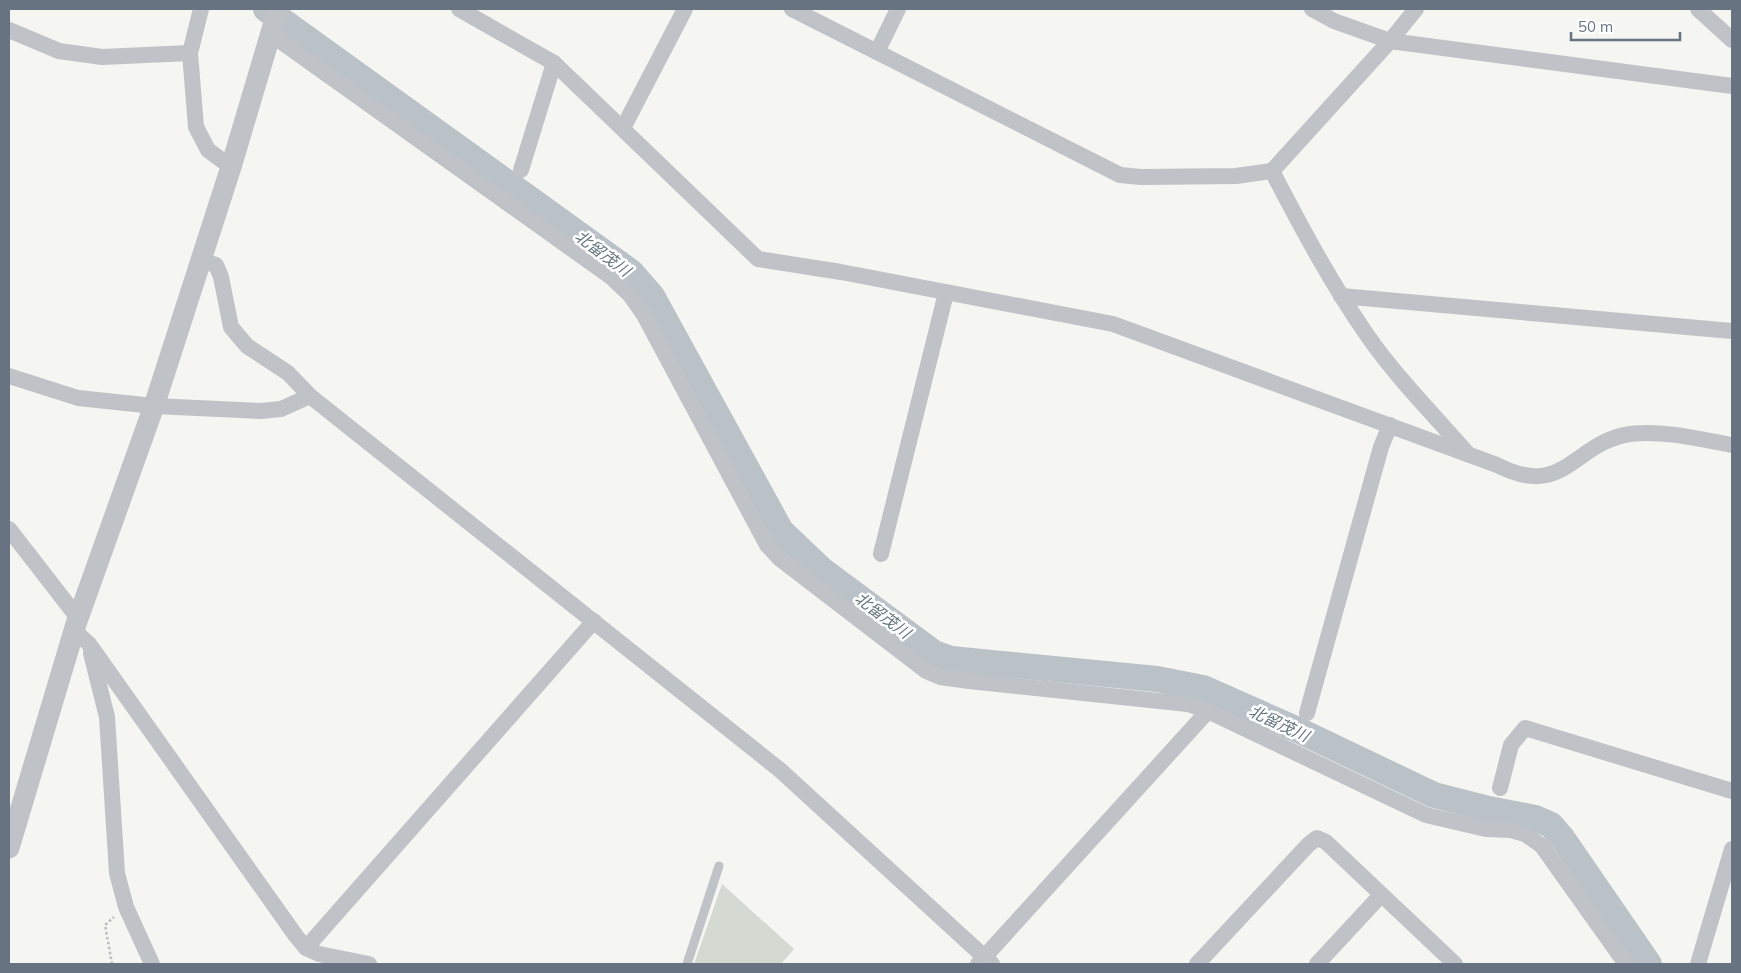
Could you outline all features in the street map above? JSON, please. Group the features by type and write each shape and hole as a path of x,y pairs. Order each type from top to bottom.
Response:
{"street":[{"path":"201,9 190,53 196,127 208,150 231,167"},
{"path":"459,9 554,63 758,259 824,269 1114,324 1390,425 1511,472 1528,476 1549,475 1563,469 1591,449 1629,434 1663,433 1732,445"},
{"path":"623,128 685,9"},
{"path":"792,9 1120,175 1141,178 1236,176 1272,171 1390,41 1416,9"},
{"path":"877,52 898,9"},
{"path":"1312,9 1334,21 1390,41 1732,86"},
{"path":"1698,9 1732,40"},
{"path":"9,848 202,261 255,90 273,22 611,277 630,295 644,315 767,545 780,559 926,671 940,677 969,681 1188,704 1208,711 1426,815 1486,829 1511,830 1525,834 1542,846 1626,964"},
{"path":"9,30 59,51 102,57 190,53"},
{"path":"521,170 554,63"},
{"path":"1272,171 1311,246 1368,337 1469,456"},
{"path":"202,261 216,264 221,276 231,327 247,346 288,373 310,396 780,770 985,962 1208,711"},
{"path":"881,554 946,293"},
{"path":"1341,296 1732,331"},
{"path":"9,376 78,398 154,406 261,411 281,409 310,396"},
{"path":"1307,713 1379,456 1390,425"},
{"path":"10,533 296,936 306,948 319,954 369,964"},
{"path":"306,948 594,622"},
{"path":"80,631 107,716 117,873 126,907 152,964"},
{"path":"1500,788 1511,745 1525,728 1732,791"},
{"path":"1197,964 1317,838 1326,842 1455,964"},
{"path":"1698,964 1732,849"},
{"path":"1316,964 1381,895"}],"lane":[{"path":"687,964 719,866"}],"path":[{"path":"112,964 105,925 126,907"}],"shaded area":[{"path":"722,884 794,949 781,964 694,964"}],"waterway":[{"name":"北留茂川","path":"266,9 631,272 652,296 781,531 822,570 934,653 951,659 1157,679 1203,688 1300,731 1434,795 1535,818 1551,825 1563,839 1649,964"}]}
